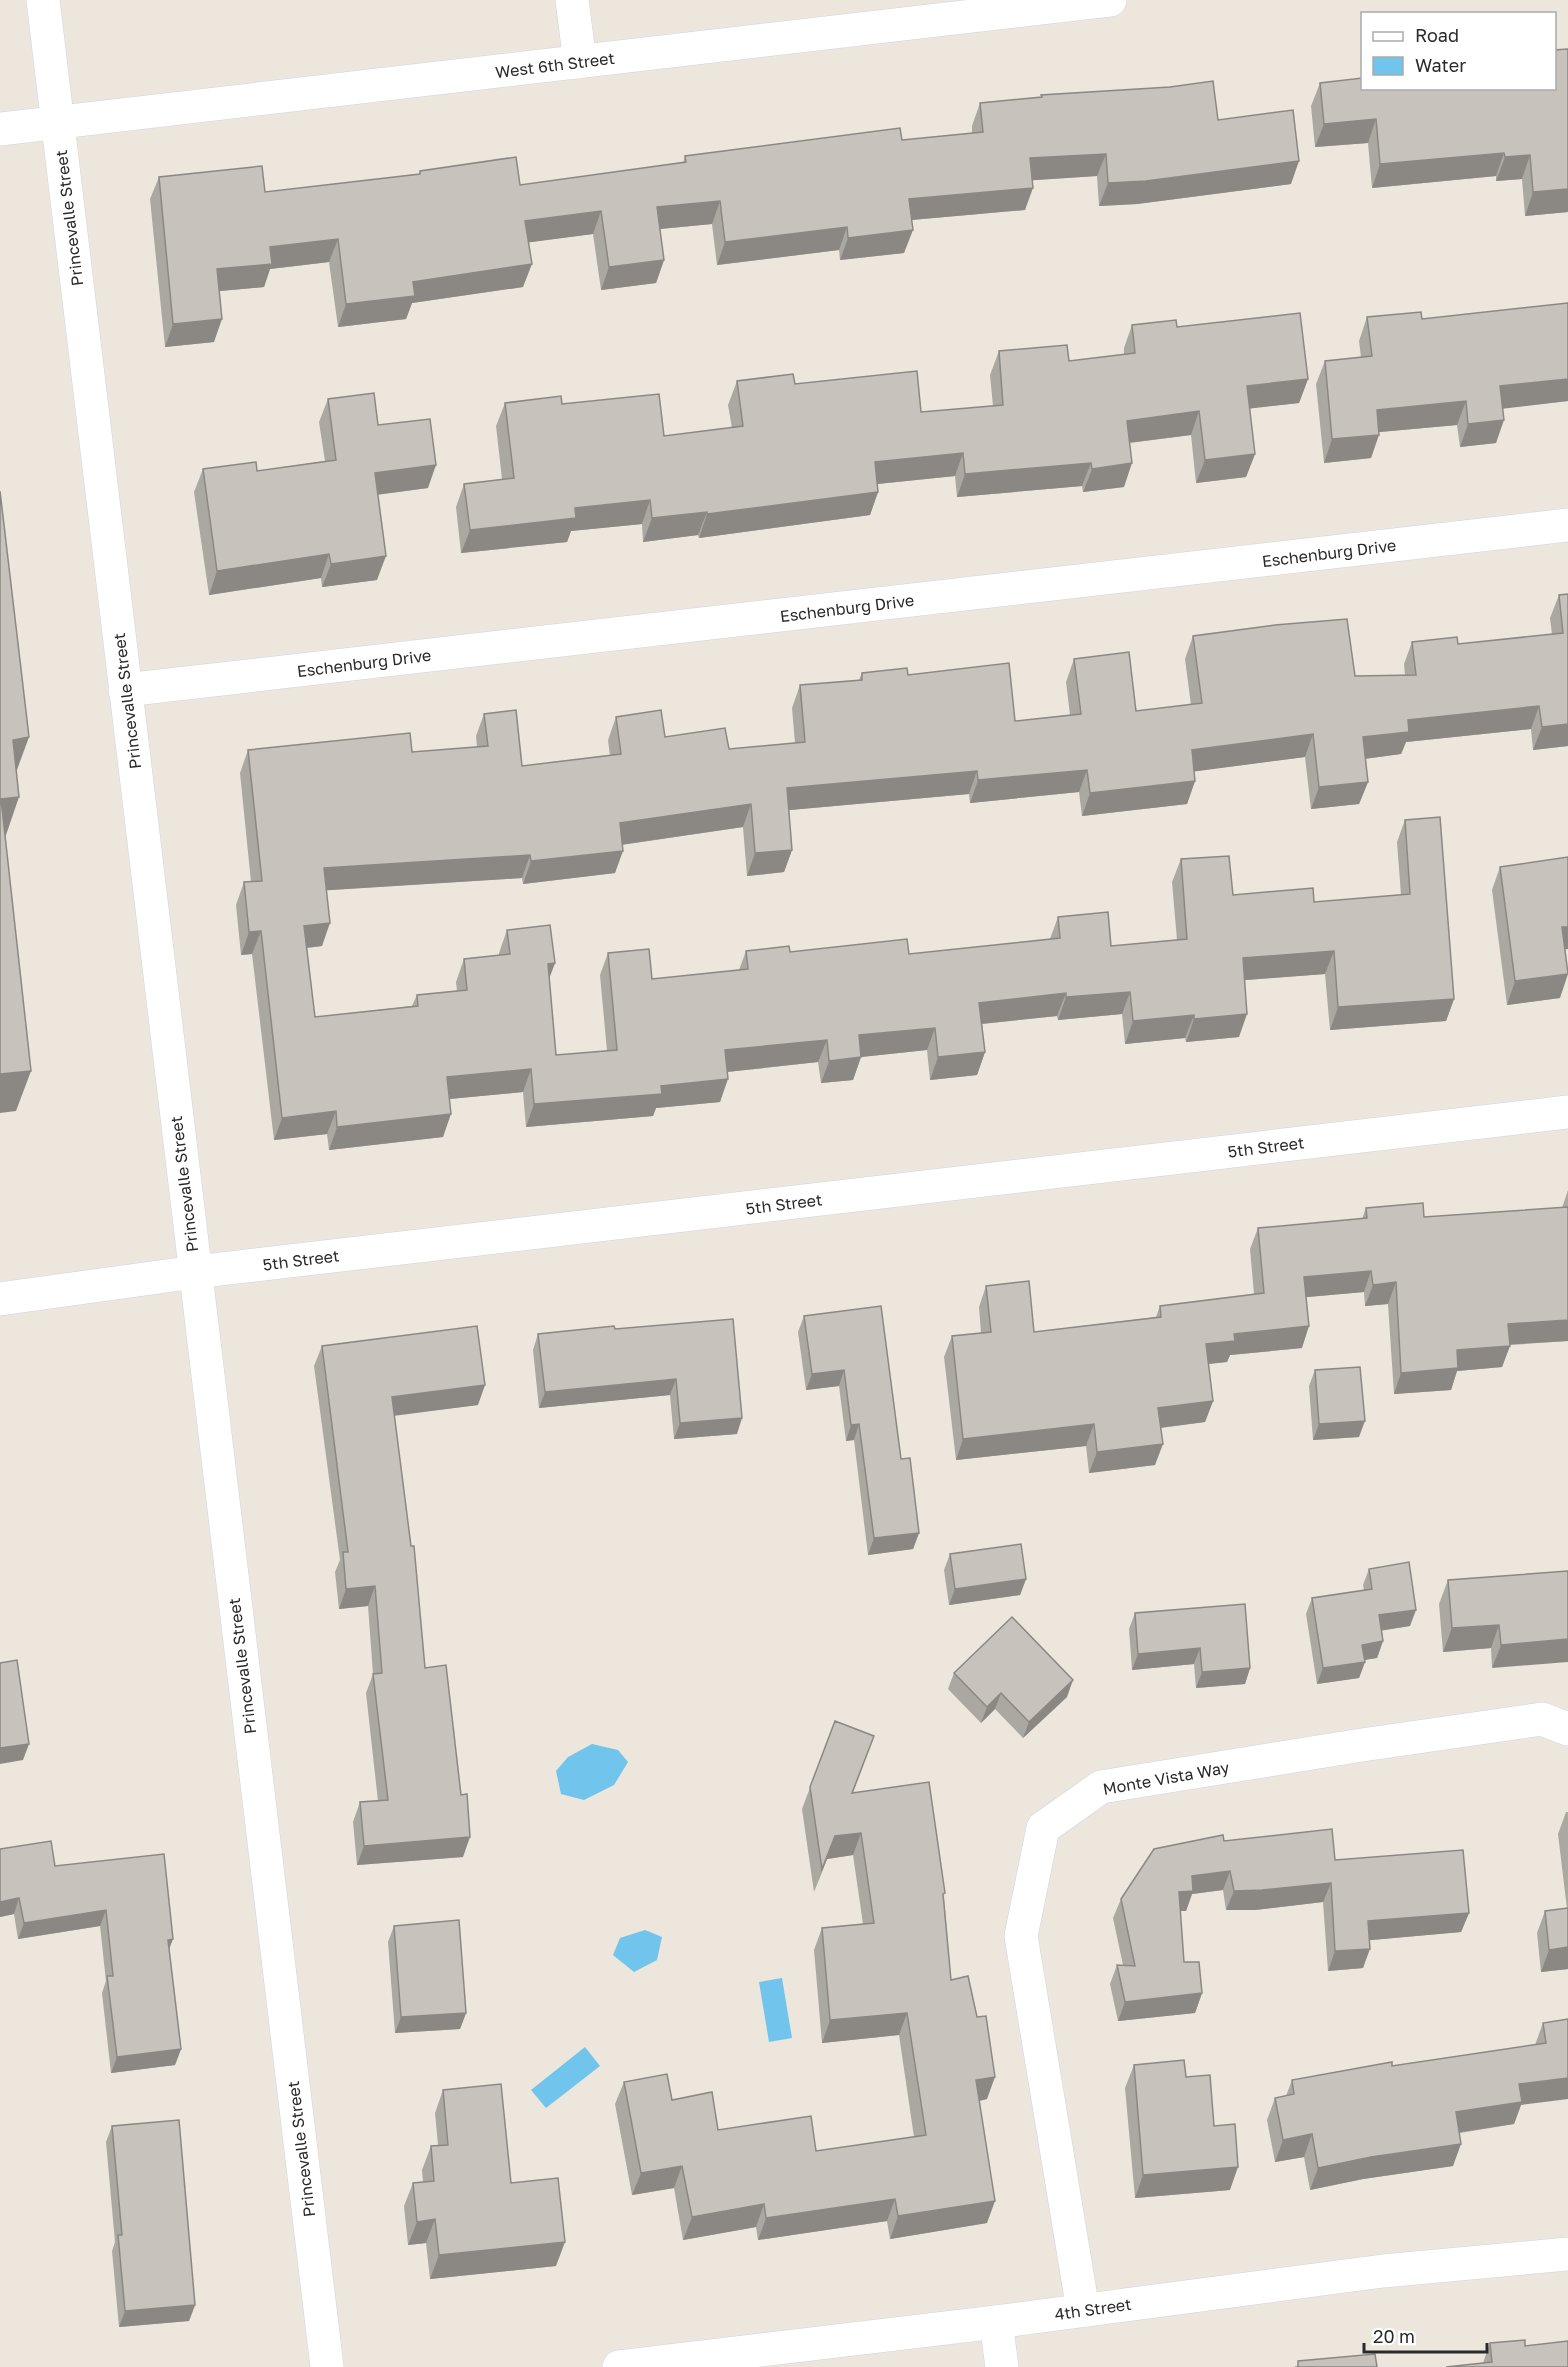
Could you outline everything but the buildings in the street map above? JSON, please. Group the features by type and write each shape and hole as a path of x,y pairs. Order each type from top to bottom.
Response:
{"street":[{"name":"Princevalle Street","path":"43,0 327,2367"},
{"path":"572,0 580,62"},
{"name":"West 6th Street","path":"0,129 1063,3 1110,0"},
{"name":"Eschenburg Drive","path":"125,690 1568,525"},
{"name":"5th Street","path":"0,1299 195,1272 1568,1112"},
{"name":"Monte Vista Way","path":"1083,2310 1021,1936 1043,1828 1101,1787 1542,1719 1568,1729"},
{"name":"4th Street","path":"619,2367 996,2322 1383,2271 1568,2254"},
{"path":"996,2322 1002,2367"}],"water":[{"path":"592,1744 618,1750 628,1762 614,1785 584,1800 561,1794 556,1771 568,1757"},
{"path":"645,1930 662,1937 657,1960 634,1972 613,1955 620,1938"},
{"path":"782,1978 792,2038 769,2042 759,1982"},
{"path":"585,2047 600,2066 546,2108 531,2090"}]}
